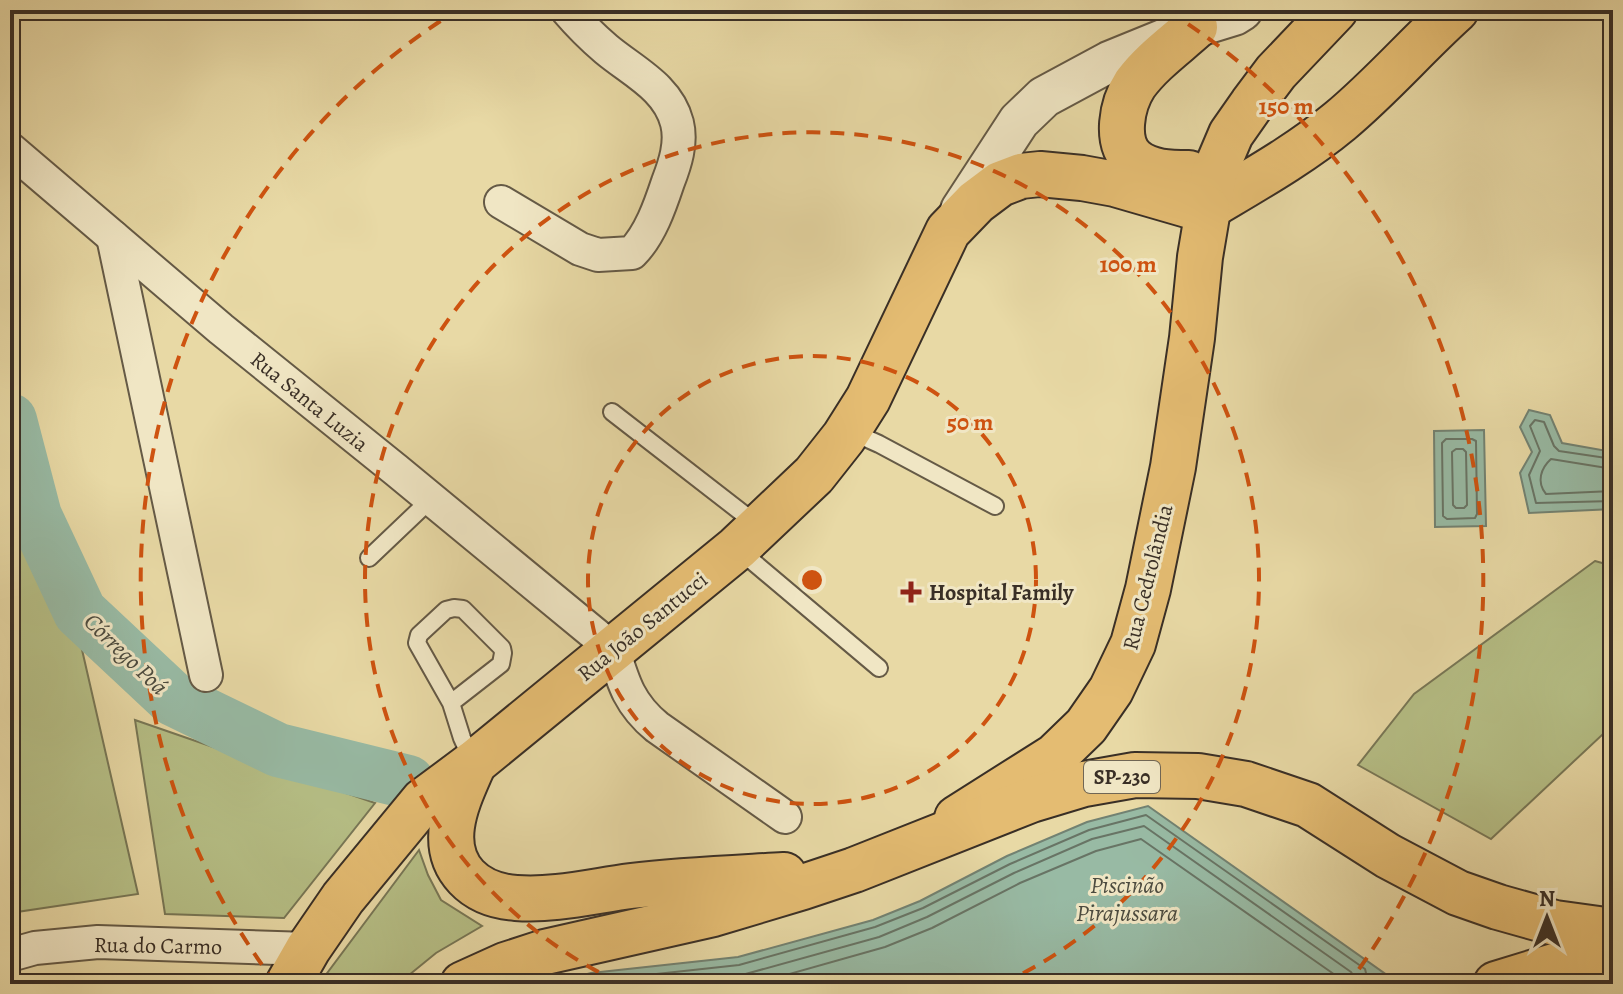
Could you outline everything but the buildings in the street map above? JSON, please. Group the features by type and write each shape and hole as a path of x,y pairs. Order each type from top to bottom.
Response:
{"main road":[{"name":"Rua Cedrolândia","path":"914,846 1055,756 1086,726 1111,690 1133,644 1148,589 1173,467 1210,191 1231,134 1276,72 1335,10"},
{"path":"1195,27 1136,83 1126,100 1122,128 1127,150 1135,161 1148,169 1168,173 1210,191 1273,169 1311,143 1342,119 1456,10"},
{"name":"Rua João Santucci","path":"298,966 343,898 423,801 474,763 748,538 814,475 868,399 948,231 976,202 1000,184 1021,176 1040,174 1115,184 1191,206 1210,191"},
{"path":"474,763 459,798 451,829 452,851 460,872 472,883 491,892 514,898 550,897 635,885 854,870"},
{"name":"Rua Cedrolândia","path":"463,984 505,965 545,952 713,914 854,870 1031,800 1084,784 1135,775 1198,776 1246,784 1308,805 1388,856 1458,893 1555,923 1613,931"},
{"path":"1496,984 1613,948"}],"street":[{"path":"501,202 580,249 598,255 632,253 641,244 661,203 676,160 679,139 677,123 660,90 606,49 567,10"},
{"name":"Rua João Santucci","path":"948,231 1019,121 1044,97 1109,62 1242,10"},
{"name":"Rua Santa Luzia","path":"10,149 221,329 613,649"},
{"path":"113,237 206,675"},
{"path":"613,649 623,681 643,715 785,817"},
{"name":"Rua do Carmo","path":"10,955 35,948 98,942 298,966"}],"lane":[{"path":"612,412 748,538 879,668"},
{"path":"848,430 995,506"},
{"path":"369,558 431,499"},
{"path":"451,703 501,664 503,653 502,648 463,609 454,608 446,610 417,640 418,647 451,703 474,763"}],"green space":[{"path":"10,489 23,548 80,641 138,894 10,913"},
{"path":"1595,561 1613,566 1613,728 1491,839 1358,765 1414,694"},
{"path":"135,720 375,803 284,918 165,914"},
{"path":"419,850 441,900 482,926 436,953 398,984 319,984"}],"water":[{"path":"1529,410 1550,415 1562,443 1613,452 1613,509 1529,513 1520,473 1532,452 1520,427"},
{"path":"1484,430 1486,526 1435,527 1434,431"},
{"name":"Piscinão Pirajussara","path":"1148,806 1384,973 1364,984 549,984 591,973 738,957 873,920 1087,822"}],"waterway":[{"name":"Córrego Poá","path":"10,420 35,516 80,612 173,699 278,750 408,782"}],"place":[{"name":"Hospital Family","path":"911,592"}]}
